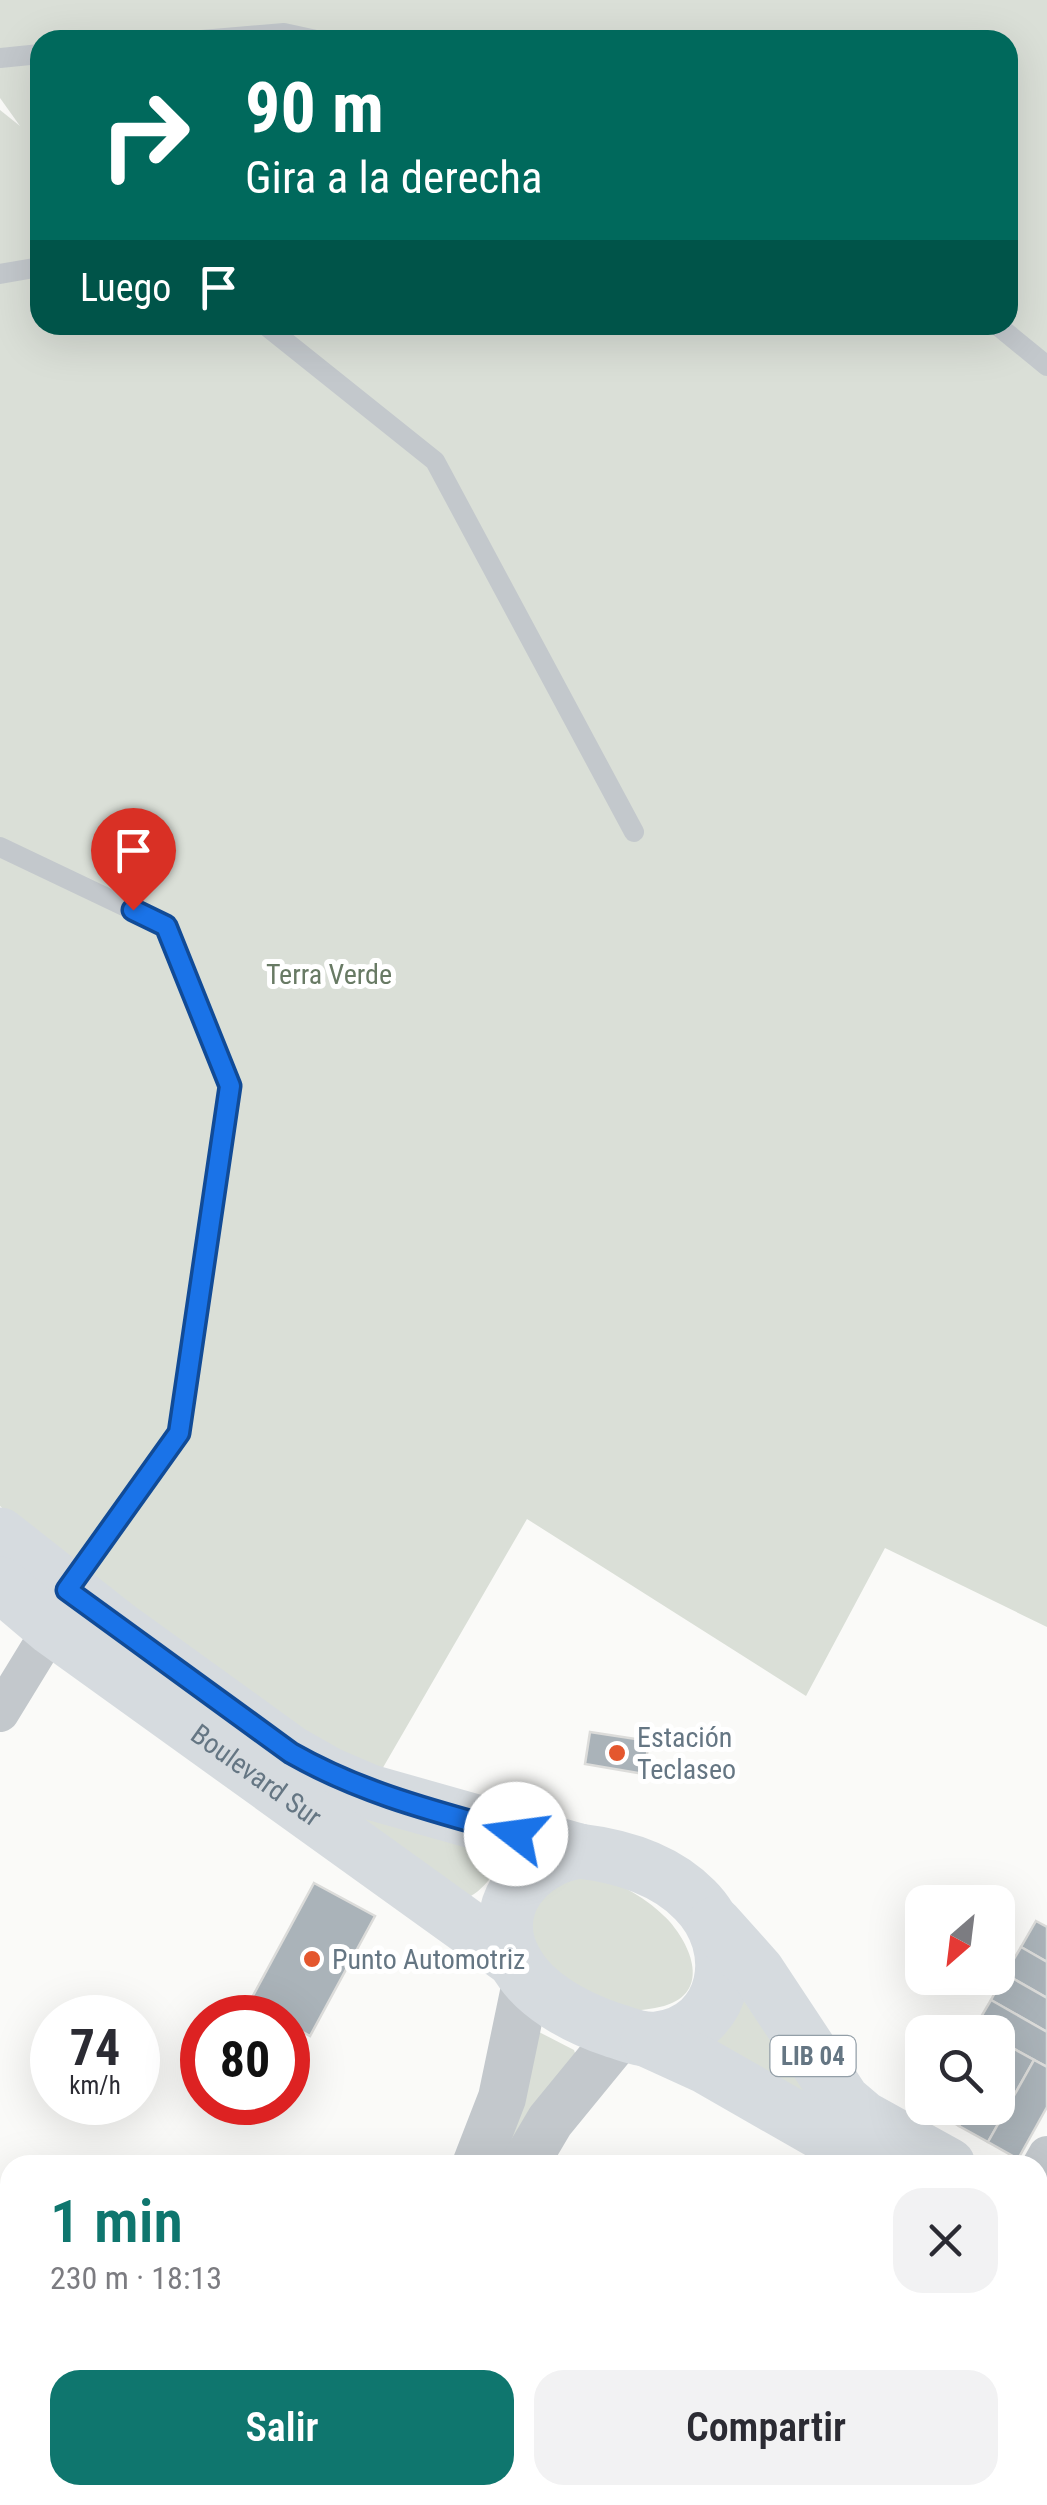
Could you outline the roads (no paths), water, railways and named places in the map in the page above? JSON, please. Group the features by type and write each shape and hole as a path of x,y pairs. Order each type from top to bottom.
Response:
{"highway":[{"name":"Boulevard Sur","path":"0,1535 60,1609 521,1970"},
{"name":"Boulevard Sur","path":"0,1584 60,1609 328,1774 370,1792 579,1850"},
{"name":"LIB 04","path":"579,1850 619,1856 646,1866 694,1898 758,1972 843,2101 863,2118 930,2155"},
{"path":"521,1970 508,1941 511,1898 522,1878 558,1854 579,1850"},
{"path":"635,2036 675,2037 704,2017 717,1998 724,1975 722,1950 708,1915"},
{"name":"LIB 04","path":"521,1970 546,1995 584,2020 635,2036 705,2066 861,2155"}],"street":[{"path":"0,1713 60,1609"},
{"path":"480,2155 502,2098 521,1970"},
{"path":"530,2155 550,2121 635,2036"}],"lane":[{"path":"0,58 30,55"},
{"path":"0,274 30,269"},
{"path":"278,335 435,461 634,832"},
{"path":"1009,335 1047,366"},
{"path":"0,846 166,926 230,1086 179,1433 60,1609"}],"place":[{"name":"Estación Teclaseo","path":"617,1753"},
{"name":"Punto Automotriz","path":"312,1959"}],"park label":[{"name":"Terra Verde","path":"329,974"}]}
